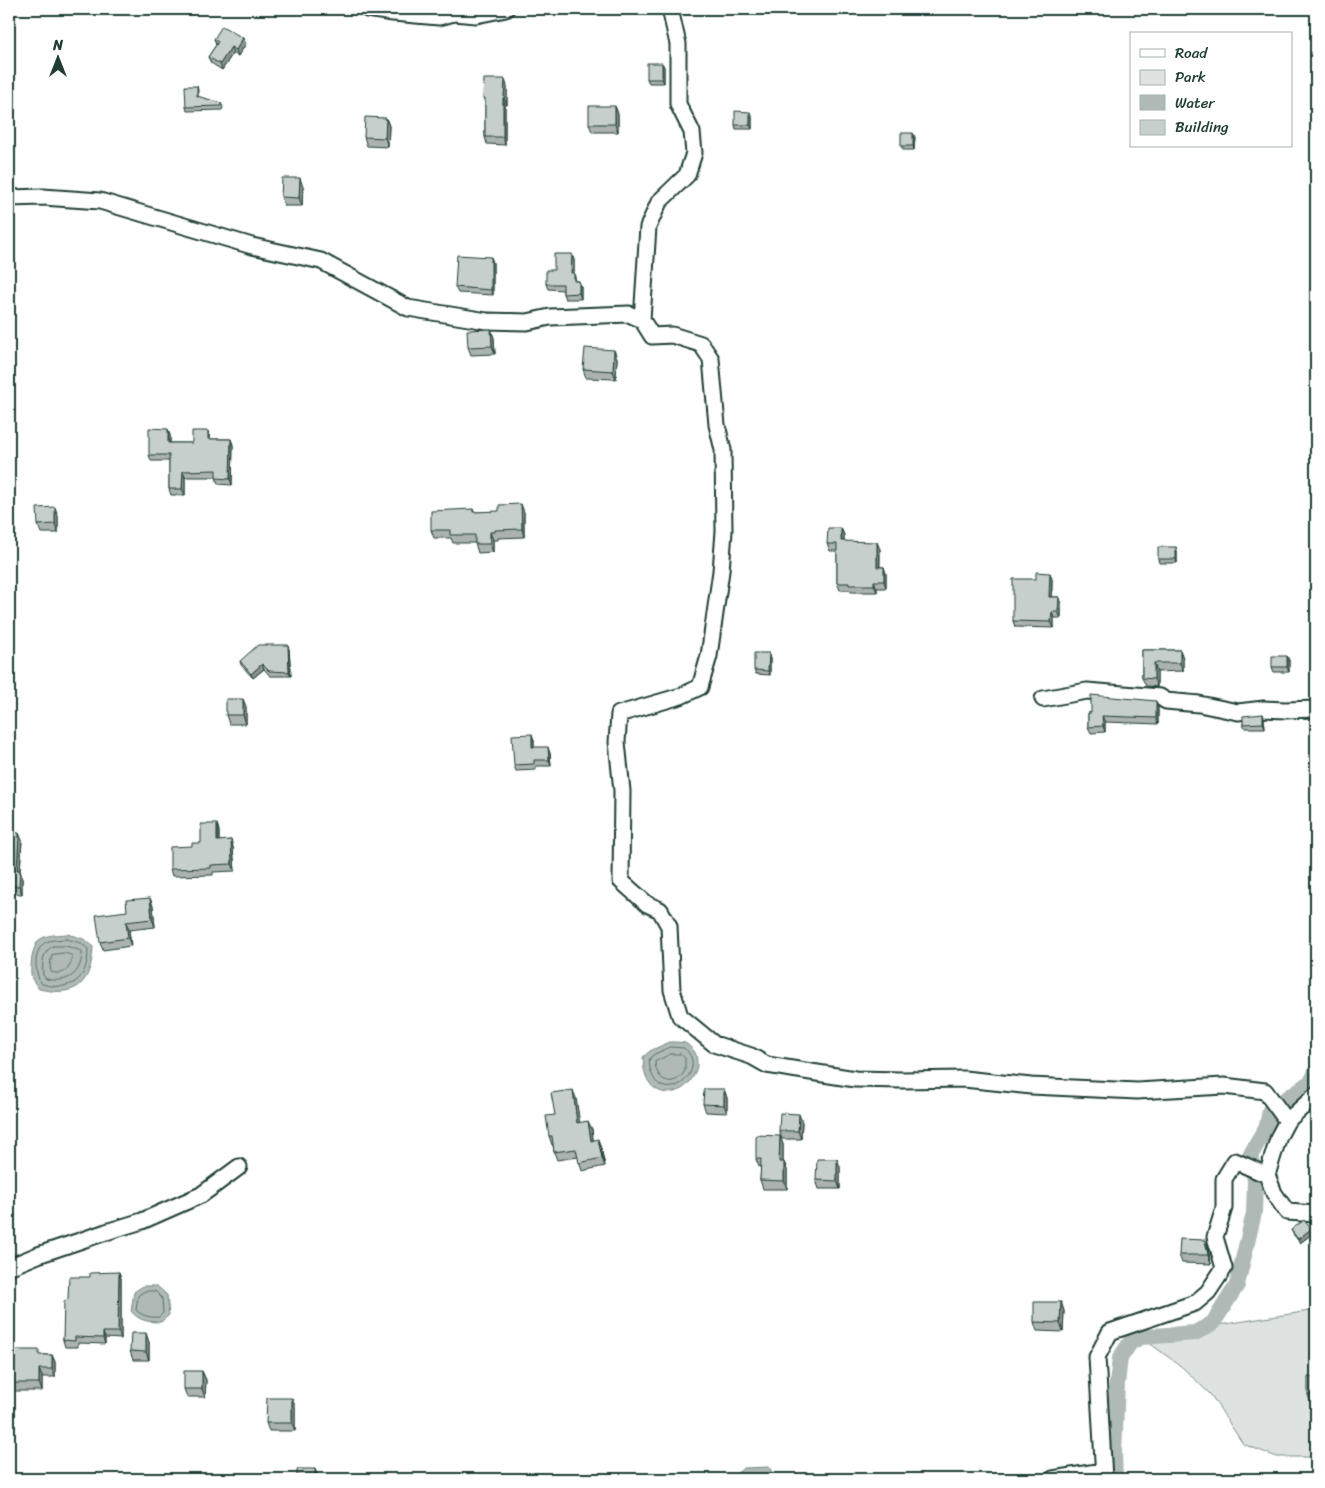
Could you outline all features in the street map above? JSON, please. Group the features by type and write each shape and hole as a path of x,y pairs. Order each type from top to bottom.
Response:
{"street":[{"path":"367,9 439,16 454,13 476,14 506,9"},
{"path":"642,320 648,227 659,202 687,176 694,153 692,132 678,104 678,44 670,9"},
{"path":"9,198 43,197 100,201 252,246 321,261 408,308 487,320 528,322 550,316 629,314 642,320 652,336 672,335 702,344 711,359 717,425 723,450 724,531 721,571 709,656 700,687 680,696 619,714 617,742 622,791 621,881 647,904 660,910 669,926 672,990 680,1016 714,1044 751,1056 767,1065 855,1079 964,1079 1031,1086 1137,1091 1224,1086 1264,1091 1287,1121"},
{"path":"1042,699 1087,691 1160,697 1166,701 1199,704 1238,712 1264,709 1316,709"},
{"path":"1316,1095 1287,1121 1279,1136 1267,1175 1274,1193 1287,1212 1316,1214"},
{"path":"1053,1479 1103,1475 1097,1357 1110,1332 1195,1303 1208,1292 1224,1268 1215,1237 1224,1208 1224,1179 1235,1161 1267,1175"},
{"path":"9,1267 98,1234 142,1221 201,1195 239,1167"}],"green space":[{"path":"1316,1310 1316,1457 1277,1457 1243,1444 1211,1395 1182,1367 1141,1337"}],"water":[{"path":"67,934 85,940 93,947 92,960 85,980 71,990 52,991 39,989 32,979 31,970 33,953 37,943 45,937"},
{"path":"669,1042 687,1044 695,1053 697,1065 694,1075 681,1089 673,1092 664,1092 656,1089 650,1083 644,1071 643,1057 650,1051"},
{"path":"143,1286 157,1286 167,1295 169,1315 161,1322 144,1320 137,1317 131,1311 134,1292"},
{"path":"769,1467 776,1479 729,1479 744,1468"}],"building":[{"path":"222,26 243,38 236,50 231,47 220,64 208,57 218,42 214,39"},
{"path":"647,63 662,63 662,79 647,79"},
{"path":"484,79 505,79 503,137 485,137"},
{"path":"185,86 197,86 197,96 221,103 221,106 186,107"},
{"path":"589,106 615,106 615,124 589,124"},
{"path":"735,111 750,112 750,125 735,125"},
{"path":"365,117 386,118 385,138 364,137"},
{"path":"901,133 913,133 913,146 901,146"},
{"path":"282,178 300,178 299,198 281,197"},
{"path":"554,254 572,254 571,273 574,273 574,281 579,281 579,293 563,294 563,284 546,284 546,270 554,270"},
{"path":"457,255 491,257 491,290 455,287"},
{"path":"491,329 492,346 468,347 467,330"},
{"path":"585,348 614,350 613,371 583,369"},
{"path":"149,428 168,429 168,443 192,443 192,431 208,431 208,439 231,439 230,479 216,478 216,470 183,471 182,489 169,489 169,455 149,455"},
{"path":"521,504 522,529 495,530 495,532 490,532 490,544 475,544 475,535 450,535 450,530 431,530 431,511 473,509 473,512 499,511 499,505"},
{"path":"55,507 55,524 38,525 37,508"},
{"path":"828,528 841,528 841,541 877,542 877,567 884,567 884,581 874,581 874,585 837,583 837,544 827,544"},
{"path":"1158,547 1176,547 1176,559 1158,559"},
{"path":"1036,572 1050,573 1049,597 1059,597 1058,612 1052,612 1051,622 1013,621 1013,579 1036,579"},
{"path":"258,645 288,645 289,672 269,671 262,664 251,674 240,661"},
{"path":"1142,650 1180,650 1180,663 1154,663 1154,679 1142,678"},
{"path":"754,653 769,653 768,671 754,670"},
{"path":"1272,656 1287,656 1287,667 1272,667"},
{"path":"1091,695 1156,701 1156,718 1102,716 1103,726 1088,727 1088,713 1091,713"},
{"path":"226,699 243,699 243,715 226,715"},
{"path":"1263,714 1263,723 1243,724 1243,716"},
{"path":"532,734 532,747 548,747 549,760 534,760 534,764 514,765 512,735"},
{"path":"201,824 217,824 217,841 231,840 232,864 211,865 211,868 170,869 170,847 192,846 192,843 201,843"},
{"path":"9,832 19,833 17,870 20,870 19,886 9,886"},
{"path":"150,898 152,919 126,922 128,938 100,942 96,915 127,911 126,900"},
{"path":"704,1089 724,1089 724,1105 703,1104"},
{"path":"573,1090 577,1123 588,1121 591,1141 598,1139 602,1158 579,1163 576,1149 554,1152 552,1136 549,1136 546,1116 555,1115 551,1093"},
{"path":"780,1113 799,1114 798,1131 779,1131"},
{"path":"756,1135 780,1136 779,1162 784,1162 784,1181 760,1180 761,1159 756,1159"},
{"path":"817,1159 837,1159 837,1181 816,1180"},
{"path":"1304,1220 1311,1229 1298,1239 1291,1230"},
{"path":"1180,1239 1205,1240 1208,1255 1179,1255"},
{"path":"119,1272 118,1332 103,1332 103,1338 75,1337 75,1341 63,1340 64,1302 68,1299 69,1277 90,1277 90,1273"},
{"path":"1034,1302 1061,1302 1060,1323 1034,1322"},
{"path":"131,1333 146,1333 146,1352 130,1351"},
{"path":"11,1350 39,1350 39,1355 52,1355 52,1369 39,1369 39,1383 11,1383"},
{"path":"184,1371 202,1371 202,1389 184,1389"},
{"path":"1308,1377 1316,1377 1316,1395 1308,1395"},
{"path":"267,1398 292,1398 292,1423 266,1423"},
{"path":"297,1469 315,1469 315,1479 297,1479"}],"waterway":[{"path":"1115,1479 1114,1454 1120,1358 1130,1343 1141,1337 1195,1333 1213,1323 1237,1285 1254,1213 1255,1180 1250,1156 1267,1126 1270,1110 1312,1081 1316,1071"}]}
